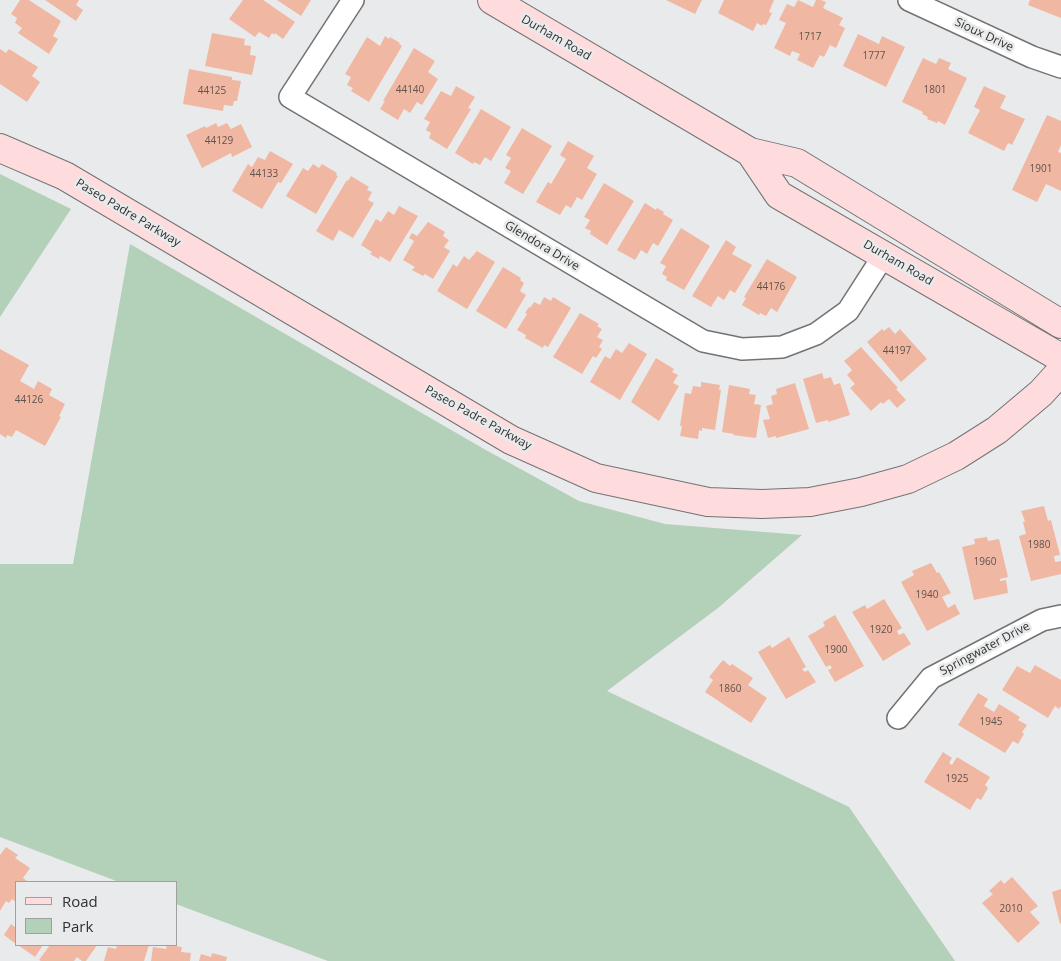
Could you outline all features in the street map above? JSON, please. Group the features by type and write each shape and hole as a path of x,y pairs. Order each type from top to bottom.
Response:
{"main road":[{"name":"Durham Road","path":"492,0 750,152 797,163 1061,324"},
{"name":"Paseo Padre Parkway","path":"0,148 65,176 511,440 596,478 708,502 762,504 810,502 861,492 908,478 956,456 997,430 1041,393 1061,371"},
{"name":"Durham Road","path":"750,152 779,195 1061,358"}],"street":[{"name":"Glendora Drive","path":"353,0 290,98 703,341 742,349 782,347 816,334 848,311 884,255"},
{"name":"Sioux Drive","path":"909,0 1032,57 1061,67"},
{"name":"Springwater Drive","path":"898,718 931,678 1042,620 1061,616"}],"green space":[{"path":"0,174 71,209 0,317"},
{"path":"130,244 484,449 579,501 665,524 802,535 718,608 607,691 849,807 955,961 328,961 178,905 178,881 116,881 0,837 0,564 73,564"}],"building":[{"path":"20,0 29,0 61,21 53,36 58,39 49,54 18,33 22,28 15,23 17,18 11,14"},
{"path":"45,0 79,0 76,5 83,10 76,21"},
{"path":"243,0 263,0 295,22 283,39 275,33 274,35 272,33 269,38 259,32 255,37 229,19"},
{"path":"277,0 311,0 301,16"},
{"path":"666,0 702,0 695,14"},
{"path":"724,0 774,0 769,12 772,13 766,25 763,24 762,26 757,23 753,31 718,13"},
{"path":"798,0 813,7 816,0 826,2 823,8 843,18 839,25 845,28 836,48 830,45 824,57 820,55 813,68 797,60 800,54 792,51 790,56 774,48 786,23 779,20 787,4 794,7"},
{"path":"1030,0 1061,0 1061,18 1028,5"},
{"path":"212,33 245,39 244,45 251,46 250,55 256,56 252,75 205,66"},
{"path":"858,34 879,44 882,36 905,47 886,87 843,66"},
{"path":"385,36 389,39 390,37 402,46 369,102 351,91 353,88 347,85 351,77 345,74 367,37 380,46"},
{"path":"414,48 435,61 428,72 438,79 422,105 417,102 410,113 404,109 398,120 380,109"},
{"path":"0,49 6,53 9,49 38,67 32,76 40,82 27,102 0,84"},
{"path":"923,58 936,64 939,58 951,63 948,69 967,78 945,125 938,121 937,123 927,119 928,117 922,114 923,112 902,102"},
{"path":"189,69 232,77 232,80 241,81 237,101 234,101 233,106 224,105 223,111 183,104"},
{"path":"456,86 475,97 468,108 471,109 447,149 429,138 431,133 426,130 430,122 424,119 441,91 451,96"},
{"path":"984,86 1006,96 1000,108 1025,119 1012,145 1008,143 1004,151 968,133 980,110 974,107"},
{"path":"481,109 511,127 491,161 485,157 480,165 474,162 473,164 455,153"},
{"path":"1047,115 1061,121 1061,145 1058,152 1061,153 1061,191 1046,184 1037,202 1012,190"},
{"path":"216,123 218,127 227,123 231,129 241,124 252,147 232,157 231,153 202,168 186,135"},
{"path":"522,128 552,146 523,194 504,183 511,171 505,168 511,158 506,155"},
{"path":"568,141 594,156 587,168 597,174 582,200 577,197 571,208 566,205 560,215 536,202 548,182 551,184 566,159 560,155"},
{"path":"270,151 293,164 281,183 278,182 262,209 232,191 248,164 252,167 258,157 265,160"},
{"path":"313,164 319,168 322,164 337,173 336,175 338,176 316,214 286,196 303,168 308,171"},
{"path":"351,176 369,187 367,190 372,192 368,200 374,203 353,238 339,230 333,241 316,231"},
{"path":"604,183 634,201 607,245 590,234 591,231 585,228 590,220 584,217"},
{"path":"645,203 656,210 657,208 664,212 663,214 673,220 658,246 653,243 647,254 641,250 635,260 617,250"},
{"path":"399,206 418,216 390,262 380,256 379,259 370,254 372,252 361,245 376,219 381,222 388,211 394,215"},
{"path":"428,222 445,232 443,236 449,240 444,247 450,251 433,279 412,270 415,267 403,260 414,241 409,238 412,233 417,236"},
{"path":"681,228 710,246 684,290 666,280 667,277 662,274 666,266 660,263"},
{"path":"726,240 736,247 732,254 752,265 735,293 730,290 724,300 718,296 711,307 692,296"},
{"path":"477,251 495,262 467,309 437,291 453,264 457,267 464,256 469,260"},
{"path":"767,259 797,277 777,312 771,308 766,316 760,313 759,315 742,305 746,298 744,297"},
{"path":"503,267 521,278 520,280 524,283 520,291 526,295 506,329 476,311"},
{"path":"544,297 551,301 553,297 571,308 548,347 544,345 543,348 525,338 526,335 517,330 529,307 534,302 540,305"},
{"path":"580,313 599,324 597,326 602,329 597,337 603,340 599,347 602,349 596,358 593,356 582,374 553,357"},
{"path":"889,327 895,334 900,329 927,359 901,382 867,342 882,329 884,331"},
{"path":"629,343 647,354 620,400 590,382 605,356 610,359 616,349 622,353"},
{"path":"861,347 898,388 896,389 906,400 897,408 889,399 883,404 881,402 871,411 850,388 855,384 847,375 852,370 844,361"},
{"path":"0,349 29,365 20,381 34,389 38,381 52,389 49,395 65,404 59,416 61,417 45,446 16,430 12,437 7,435 6,438 0,434"},
{"path":"656,358 674,369 672,372 678,375 673,383 679,386 659,421 631,402"},
{"path":"822,373 824,379 831,377 834,385 840,383 850,415 828,422 828,420 816,423 803,379"},
{"path":"701,382 720,385 719,390 721,390 715,430 702,428 702,431 699,430 698,439 680,436 685,393 691,394 693,386 701,387"},
{"path":"795,383 809,429 776,438 776,436 768,438 763,420 770,419 766,406 773,404 771,396 777,394 776,389"},
{"path":"729,385 750,389 749,394 756,395 754,404 761,405 756,438 722,432"},
{"path":"1044,506 1048,521 1051,520 1060,555 1054,556 1055,562 1061,561 1061,574 1031,581 1019,536 1026,534 1023,522 1025,521 1021,511"},
{"path":"987,537 988,541 999,539 1008,577 1000,579 1000,581 1006,580 1008,593 974,600 962,547 975,544 974,539"},
{"path":"931,563 937,573 939,572 951,593 942,597 948,608 955,604 960,614 927,631 901,582 914,575 912,571"},
{"path":"884,599 902,628 897,631 899,635 904,633 911,644 883,661 852,612 865,605 867,609"},
{"path":"835,615 864,666 835,682 828,670 832,668 830,665 826,667 808,636 825,626 823,622"},
{"path":"789,637 806,667 802,669 805,672 808,670 816,682 786,699 758,652 770,645 772,648"},
{"path":"723,660 730,666 732,664 753,678 748,685 767,698 751,723 705,692 713,680 709,677"},
{"path":"1035,665 1061,680 1061,706 1059,709 1055,706 1048,718 1002,690 1017,666 1030,673"},
{"path":"978,693 988,699 984,706 994,712 999,704 1020,717 1018,720 1027,725 1022,732 1024,734 1018,744 1013,741 1005,753 958,725"},
{"path":"943,752 952,758 949,763 952,765 957,757 990,777 985,785 988,788 981,800 977,798 970,810 924,782"},
{"path":"6,847 18,855 15,858 30,868 23,878 27,881 15,881 15,901 12,899 9,903 6,901 0,911 0,855"},
{"path":"1012,877 1038,906 1030,912 1040,923 1018,943 982,903 993,894 989,891 1001,880 1004,884"},
{"path":"1061,889 1061,923 1060,924 1052,892"},
{"path":"11,924 15,927 15,943 4,935"},
{"path":"19,946 42,946 35,957"},
{"path":"49,946 96,946 86,961 82,961 77,957 74,961 39,960"},
{"path":"117,946 149,946 144,961 104,961 108,947 116,949"},
{"path":"167,946 182,947 181,952 191,953 190,961 151,961 153,947 166,949"},
{"path":"212,953 227,957 226,961 199,961 201,954 211,957"}]}
